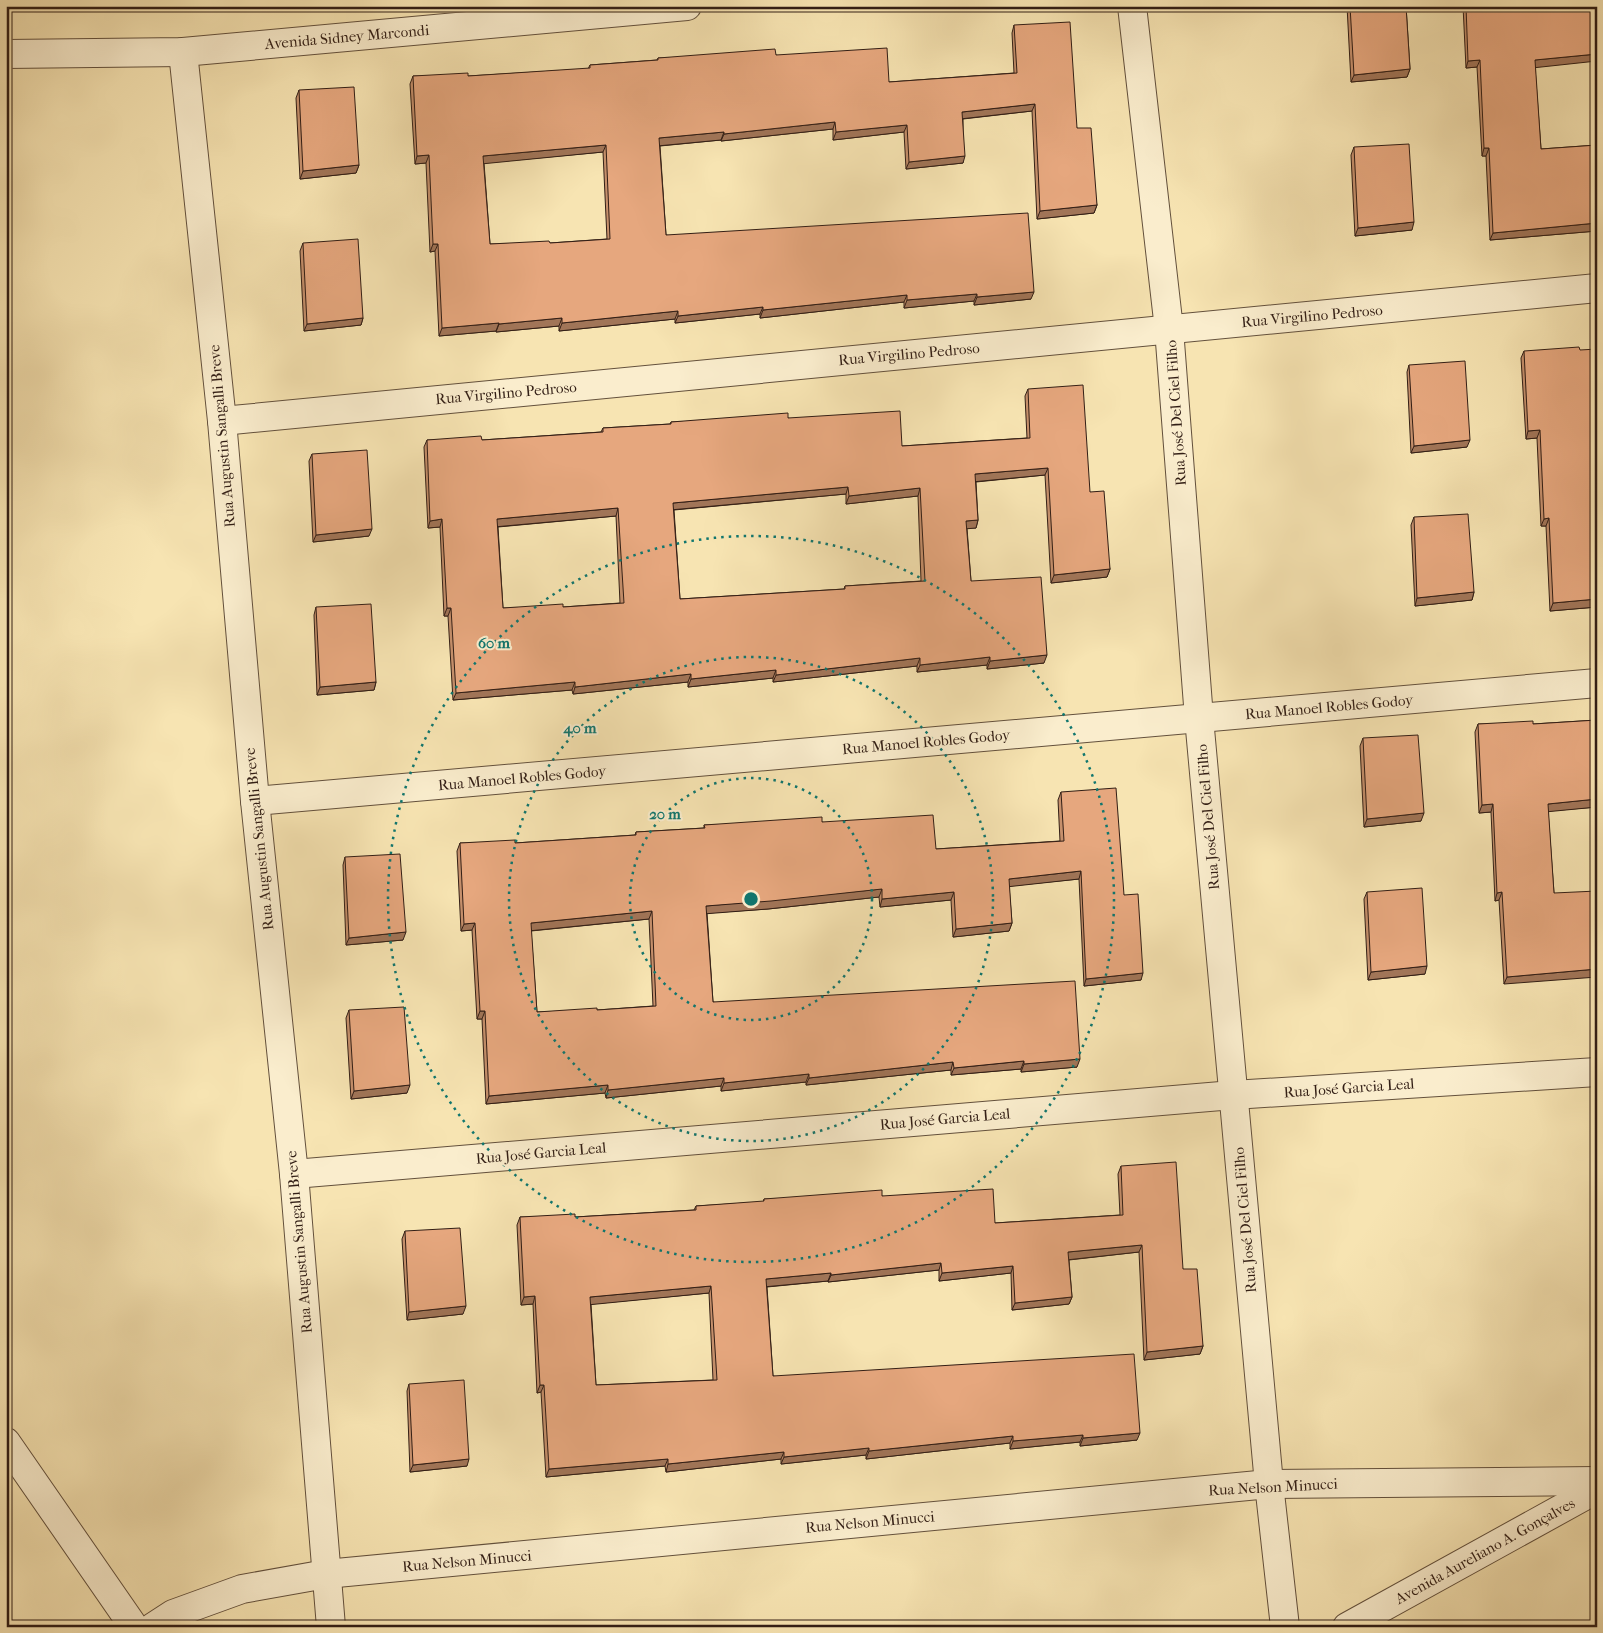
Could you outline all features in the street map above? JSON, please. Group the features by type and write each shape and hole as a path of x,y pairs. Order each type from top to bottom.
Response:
{"street":[{"name":"Avenida Sidney Marcondi","path":"6,54 183,52 687,6"},
{"name":"Rua José Del Ciel Filho","path":"1132,6 1169,330 1199,718 1269,1484 1285,1627"},
{"name":"Rua Augustin Sangalli Breve","path":"183,52 222,420 255,801 294,1174 331,1627"},
{"name":"Rua Virgilino Pedroso","path":"222,420 1597,288"},
{"name":"Rua Manoel Robles Godoy","path":"255,801 1597,683"},
{"name":"Rua José Garcia Leal","path":"294,1174 1233,1096 1597,1072"},
{"path":"6,1442 134,1627"},
{"name":"Rua Nelson Minucci","path":"153,1627 173,1614 242,1589 326,1574 1269,1484 1597,1481"},
{"name":"Avenida Aureliano A. Gonçalves","path":"1347,1627 1597,1489"}],"building":[{"path":"1350,6 1406,6 1410,69 1354,75"},
{"path":"1466,6 1597,6 1597,54 1535,60 1541,149 1597,145 1597,223 1493,233 1489,148 1484,148 1480,60 1468,61"},
{"path":"1070,22 1077,128 1091,128 1097,205 1040,211 1035,104 962,112 965,156 909,162 907,125 836,132 835,122 724,134 724,132 659,138 666,235 1028,213 1034,292 977,297 977,294 907,300 907,295 763,310 763,307 678,316 678,311 562,323 562,318 442,328 438,244 433,244 429,155 417,156 413,76 468,73 468,76 590,68 590,65 658,60 658,58 775,49 776,55 887,48 889,82 1017,73 1014,25","holes":["606,145 610,239 490,244 483,156"]},
{"path":"354,87 359,165 303,171 299,90"},
{"path":"1409,144 1414,222 1358,228 1354,147"},
{"path":"358,239 363,318 307,324 303,243"},
{"path":"1579,347 1580,350 1597,349 1597,430 1594,431 1597,462 1597,599 1553,603 1549,518 1544,519 1540,430 1528,431 1524,351"},
{"path":"1465,361 1470,440 1414,446 1409,365"},
{"path":"1083,385 1090,492 1104,491 1110,569 1054,575 1048,468 975,474 978,520 966,521 971,581 1041,577 1047,655 990,661 990,657 920,665 920,658 776,675 776,670 691,679 691,674 575,687 575,682 456,693 451,608 447,608 442,519 430,521 427,440 481,436 482,440 603,432 603,428 671,424 671,422 788,413 788,418 900,411 902,446 1030,438 1028,389","holes":["848,487 849,496 920,488 925,581 845,586 845,589 680,599 673,503","618,508 624,603 563,607 563,604 503,608 497,519"]},
{"path":"367,450 372,529 316,535 312,454"},
{"path":"1468,514 1474,592 1417,598 1414,517"},
{"path":"371,604 376,682 320,687 316,607"},
{"path":"1597,720 1597,799 1548,804 1554,893 1597,891 1597,969 1507,977 1502,892 1497,893 1493,804 1482,805 1478,724 1533,721 1533,724"},
{"path":"1418,735 1424,813 1367,819 1363,738"},
{"path":"1116,788 1124,895 1138,894 1143,973 1086,979 1081,871 1009,879 1012,923 956,929 954,892 882,899 882,889 706,906 713,1002 1075,981 1080,1059 1024,1064 1024,1061 954,1068 953,1062 809,1078 809,1074 724,1083 724,1078 608,1090 608,1085 489,1096 485,1011 480,1011 475,923 464,924 460,843 515,840 515,843 636,835 636,832 705,828 704,825 822,817 822,822 933,815 936,849 1064,841 1061,792","holes":["652,911 656,1006 537,1012 531,923"]},
{"path":"400,854 406,932 349,938 345,857"},
{"path":"1422,888 1427,966 1371,972 1367,892"},
{"path":"404,1007 410,1085 354,1091 349,1010"},
{"path":"1176,1162 1183,1269 1197,1269 1203,1346 1147,1352 1142,1245 1068,1252 1072,1297 1015,1303 1013,1266 942,1273 941,1263 831,1275 831,1273 766,1279 773,1376 1134,1354 1140,1433 1083,1438 1083,1435 1013,1441 1013,1436 869,1451 869,1448 784,1457 784,1452 668,1464 668,1459 549,1469 544,1385 540,1385 535,1296 524,1297 520,1217 575,1214 575,1217 696,1210 696,1206 882,1190 882,1196 993,1189 995,1223 1123,1215 1121,1166","holes":["711,1286 717,1380 596,1385 590,1297"]},
{"path":"460,1228 466,1306 409,1312 405,1231"},
{"path":"464,1380 469,1459 413,1465 409,1384"}]}
